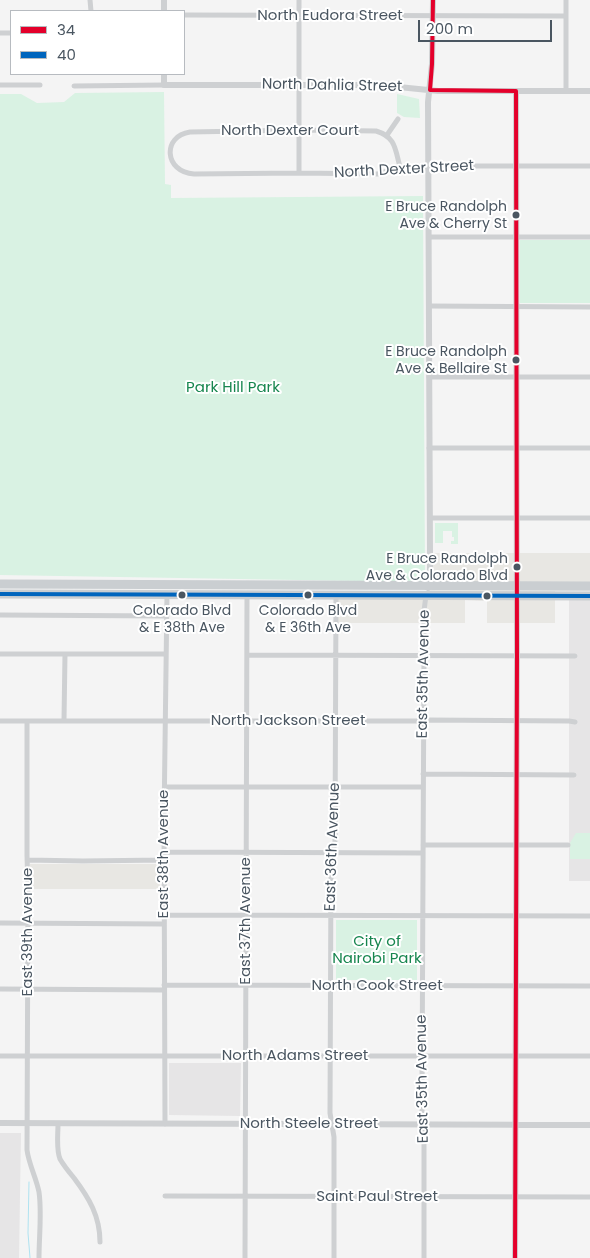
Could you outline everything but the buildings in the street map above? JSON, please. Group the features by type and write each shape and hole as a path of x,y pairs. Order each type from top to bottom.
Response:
{"main road":[{"path":"0,584 590,586"},
{"path":"0,594 590,596"}],"street":[{"path":"299,0 299,173"},
{"name":"East 35th Avenue","path":"424,1258 422,1056 424,611 430,570 428,102 432,73 433,0"},
{"path":"566,0 566,91"},
{"name":"North Eudora Street","path":"185,15 566,16"},
{"path":"164,75 164,85"},
{"path":"0,85 40,85"},
{"name":"North Dahlia Street","path":"74,86 385,85 446,91 590,91"},
{"path":"516,91 516,1258"},
{"path":"398,120 387,135 393,143 400,167"},
{"name":"North Dexter Court","path":"171,153 171,147 175,140 185,132 376,131 387,135"},
{"name":"North Dexter Street","path":"171,153 175,166 186,174 378,174 400,167 590,166"},
{"path":"429,237 590,237"},
{"path":"429,306 590,307"},
{"path":"429,377 590,377"},
{"path":"429,448 590,448"},
{"path":"430,518 590,518"},
{"name":"East 38th Avenue","path":"164,1124 164,852 167,584"},
{"name":"East 37th Avenue","path":"245,1258 248,585"},
{"name":"East 36th Avenue","path":"334,1258 334,1137 330,1113 330,866 335,841 336,585"},
{"path":"0,615 167,616"},
{"path":"0,654 166,654"},
{"path":"64,654 64,720"},
{"path":"247,655 575,656"},
{"name":"North Jackson Street","path":"0,721 516,720 575,722"},
{"name":"East 39th Avenue","path":"27,721 28,1056 25,1123 28,1160 37,1184 39,1197 39,1258"},
{"path":"423,774 574,775"},
{"path":"165,787 423,788"},
{"path":"423,845 568,845"},
{"path":"164,852 423,853"},
{"path":"27,860 164,860"},
{"path":"164,915 590,916"},
{"path":"0,923 164,924"},
{"name":"North Cook Street","path":"0,989 246,986 590,986"},
{"name":"North Adams Street","path":"0,1056 590,1056"},
{"name":"North Steele Street","path":"0,1123 590,1125"},
{"path":"58,1124 58,1151 60,1159 91,1202 99,1224 100,1242"},
{"name":"Saint Paul Street","path":"165,1196 590,1197"}],"shaded area":[{"path":"430,553 590,553 590,591 555,591 555,623 487,623 487,601 465,600 465,623 336,623 336,595 426,595 430,581"},
{"path":"569,596 590,596 590,881 569,881"},
{"path":"30,864 160,864 160,889 30,889"},
{"path":"169,1063 241,1063 240,1116 169,1115"},
{"path":"0,1133 21,1133 19,1258 0,1258"}],"green space":[{"name":"Park Hill Park","path":"164,92 165,184 171,185 171,198 423,196 425,578 418,582 0,575 0,94 21,94 37,103 64,102 75,93"},
{"path":"397,94 419,99 420,118 404,117 397,113"},
{"path":"520,240 590,240 590,303 520,303"},
{"path":"435,523 458,523 458,544 451,544 451,541 454,541 452,531 443,531 443,543 435,543"},
{"path":"576,833 590,833 590,859 570,859 570,843"},
{"name":"City of Nairobi Park","path":"336,920 417,920 417,980 336,980"}],"waterway":[{"path":"29,1182 28,1233 30,1258"}],"transit line":[{"name":"34","path":"433,0 430,90 516,91 515,1258"},
{"name":"40","path":"0,594 590,596"}],"place":[{"name":"E Bruce Randolph Ave & Cherry St","path":"516,215"},
{"name":"E Bruce Randolph Ave & Bellaire St","path":"516,360"},
{"name":"E Bruce Randolph Ave & Colorado Blvd","path":"517,567"},
{"name":"Colorado Blvd & E 38th Ave","path":"182,595"},
{"name":"Colorado Blvd & E 36th Ave","path":"308,595"}]}
